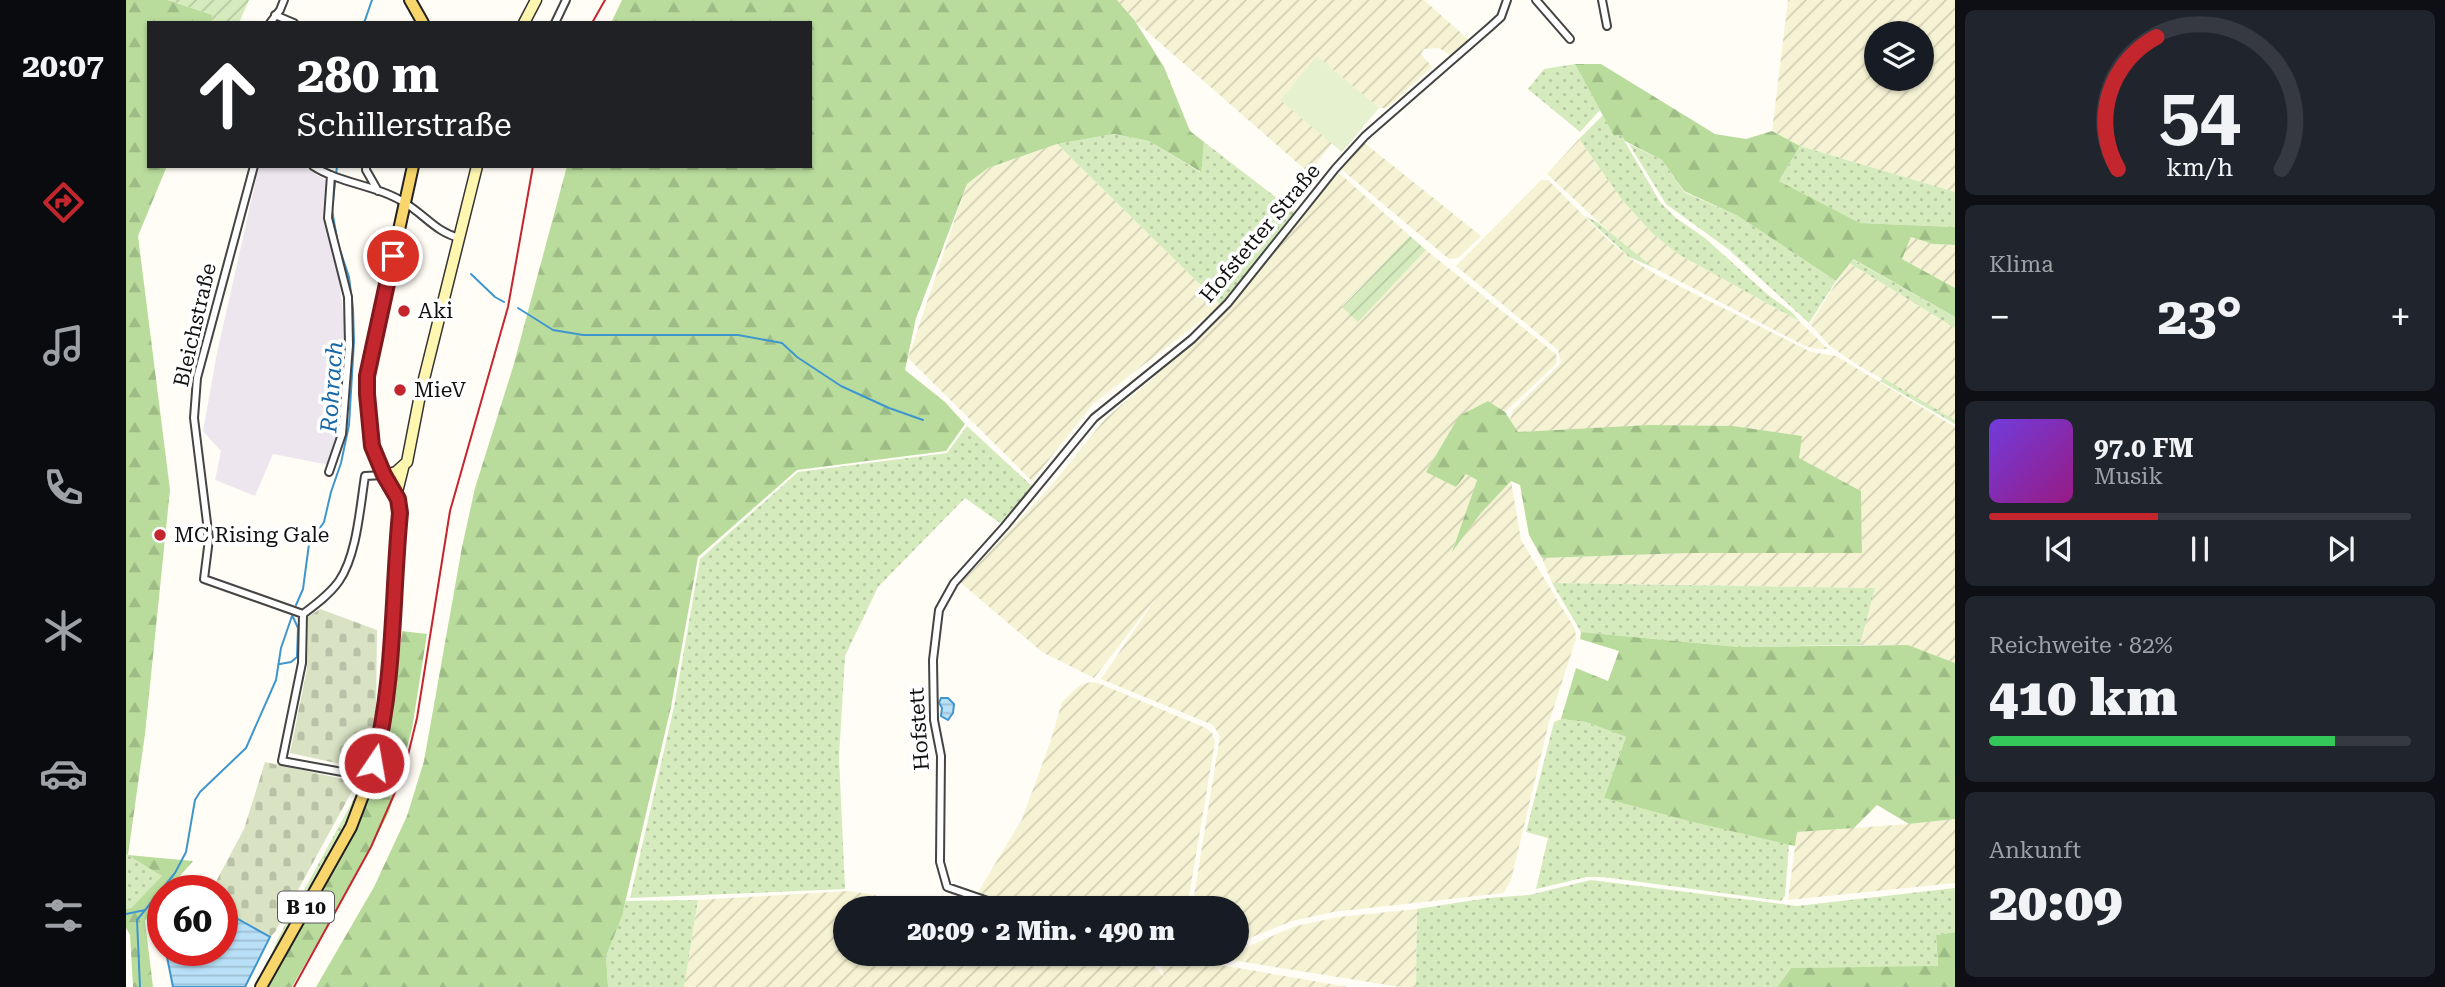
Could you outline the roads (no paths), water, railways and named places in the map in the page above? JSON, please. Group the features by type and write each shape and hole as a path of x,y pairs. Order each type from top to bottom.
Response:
{"main road":[{"path":"410,0 422,21"},
{"name":"B 10","path":"261,987 351,827 382,722 390,667 400,513 396,496 377,461 370,432 367,376 412,168"}],"street":[{"path":"271,21 284,0"},
{"path":"556,21 566,0"},
{"path":"1536,0 1570,38"},
{"path":"1602,0 1607,26"},
{"name":"Hofstetter Straße","path":"1005,526 1094,418 1192,339 1228,303 1335,169 1365,136 1501,17 1509,1"},
{"path":"525,21 531,3"},
{"path":"275,15 289,21"},
{"name":"Bleichstraße","path":"253,168 197,378 194,418 209,538 204,579 303,614"},
{"path":"317,168 404,202 446,235 460,238"},
{"path":"366,168 378,191"},
{"path":"396,496 407,462 420,395 477,168"},
{"path":"329,472 342,434 349,345 348,297 328,218 332,176"},
{"path":"366,777 282,761 302,663 303,614 337,584 344,573 351,553 365,476 393,474 403,468"},
{"name":"Hofstett","path":"974,896 947,887 940,862 941,756 934,720 933,660 939,610 954,583 1005,526"}],"water":[{"path":"941,698 948,698 954,704 953,713 948,720 941,716"},
{"path":"238,919 270,937 245,987 173,987 169,966 238,966"}],"waterway":[{"name":"Rohrach","path":"365,21 372,0"},
{"name":"Rohrach","path":"296,605 303,589 309,544 324,522 349,425 354,341 353,309 349,277 338,244 332,210 337,168"},
{"path":"471,274 504,302"},
{"path":"518,308 553,330 583,335 738,335 782,343 797,357 841,386 923,420"},
{"name":"Rohrach","path":"140,987 137,920 175,873 186,852 195,800 200,792 246,748 276,680 281,648 292,616"},
{"path":"280,664 291,662 297,657 298,628 293,617"},
{"path":"126,914 145,910"}],"railway":[{"path":"593,21 605,0"},
{"path":"294,987 371,847 407,759 417,718 450,511 508,307 533,168"}],"place":[{"name":"Aki","path":"404,311"},
{"name":"MieV","path":"400,390"},
{"name":"MC Rising Gale","path":"160,535"}]}
